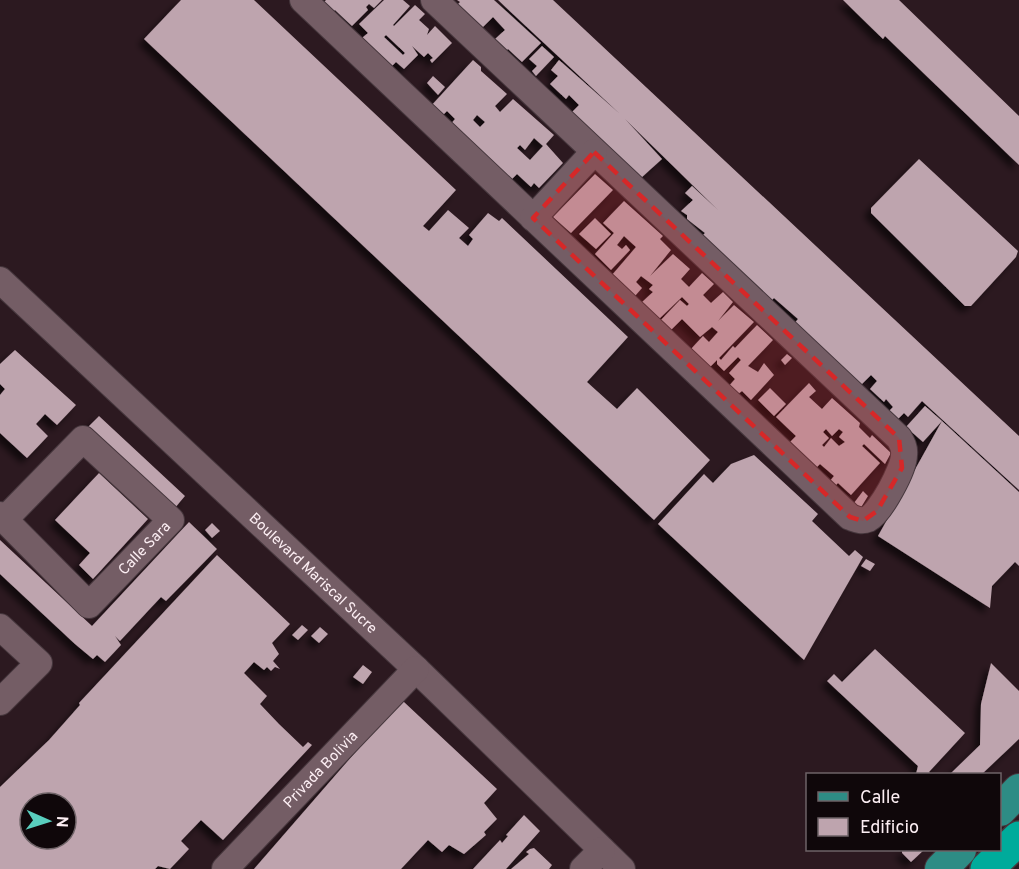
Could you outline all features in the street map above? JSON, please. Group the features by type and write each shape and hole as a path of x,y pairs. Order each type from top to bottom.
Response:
{"highway":[{"path":"1001,833 1019,818"},
{"path":"987,869 1019,838"},
{"path":"962,869 982,851"}],"main road":[{"path":"1001,808 1019,790"},
{"path":"941,869 958,851"}],"street":[{"path":"303,0 850,517 863,521 877,511 902,468 904,455 899,438 434,0"},
{"path":"533,218 594,152"},
{"name":"Boulevard Mariscal Sucre","path":"0,280 416,669 622,869"},
{"name":"Calle Sara","path":"83,440 171,520 89,605 2,517 83,440"},
{"path":"0,627 39,663 0,702"},
{"name":"Privada Bolivia","path":"225,869 416,669"},
{"path":"583,869 602,850"}],"highlighted area":[{"path":"594,152 899,438 902,468 877,511 863,521 850,517 533,218"}],"building":[{"path":"181,0 254,0 456,190 423,226 429,231 448,210 469,228 459,238 468,246 473,239 469,235 488,213 499,221 502,218 628,337 587,382 617,409 637,388 710,460 654,520 144,39"},
{"path":"326,0 382,0 374,8 369,4 366,7 368,10 352,26 335,10 333,12 323,3"},
{"path":"384,0 403,0 410,6 394,26 415,5 425,14 419,20 429,29 427,35 435,26 452,43 432,63 430,60 433,58 428,53 424,57 412,46 418,55 404,69 396,62 390,68 362,38 368,33 359,24","holes":["386,35 405,53 403,55 384,37"]},
{"path":"457,0 494,0 541,43 522,62 508,49 506,51 495,39 505,30 493,17 481,29 456,6 460,2"},
{"path":"498,0 553,0 1019,436 1019,490 922,401 908,417 904,413 897,420 888,412 893,407 886,399 884,402 870,389 877,381 871,375 860,386 794,324 798,319 774,298 771,301 702,236 705,233 687,219 687,215 681,211 693,200 685,193 692,186 718,210 625,119 662,159 641,178 572,112 579,105 569,95 566,99 550,84 558,76 551,70 559,60 620,114"},
{"path":"843,0 899,0 1019,116 1019,165 885,36 883,39"},
{"path":"542,46 554,57 536,76 532,71 537,66 529,59"},
{"path":"473,60 481,67 481,71 507,94 495,106 500,112 513,99 554,135 546,144 563,163 539,188 534,183 531,187 517,174 510,181 450,125 455,119 447,111 442,116 431,106","holes":["477,115 485,122 480,127 473,120","534,138 543,146 530,160 517,148 520,145 525,150"]},
{"path":"433,76 445,87 438,95 427,83"},
{"path":"919,159 1018,251 1016,257 971,306 965,306 871,213 871,208"},
{"path":"595,174 613,190 571,233 553,217"},
{"path":"624,201 663,236 660,239 671,250 650,276 673,254 690,269 681,279 689,287 702,273 714,284 703,295 711,303 723,292 733,302 718,321 734,305 754,322 719,358 721,360 757,325 773,340 748,366 758,372 764,363 774,375 751,400 742,391 738,394 729,386 735,379 729,373 741,360 738,357 724,371 717,364 717,360 710,367 691,349 703,336 709,342 718,332 712,327 700,337 682,319 671,330 660,321 680,300 687,306 689,304 682,297 659,319 641,303 653,292 649,289 653,285 641,276 636,282 642,288 635,296 612,275 636,247 624,236 617,245 622,249 626,245 630,250 611,270 595,254 614,233 603,223"},
{"path":"595,218 611,234 596,249 579,234"},
{"path":"15,350 76,405 57,425 45,414 36,424 48,436 27,458 0,433 0,395 5,389 0,384 0,364"},
{"path":"787,354 792,358 785,365 781,360"},
{"path":"809,383 816,391 809,397 822,409 832,398 860,423 859,427 870,438 872,435 891,453 885,464 864,444 862,446 880,463 851,495 838,483 835,486 830,481 834,476 820,464 816,468 789,443 796,436 776,417","holes":["826,429 832,436 839,429 843,432 839,437 845,442 839,446 831,438 824,447 822,445 829,438 823,432"]},
{"path":"770,388 786,404 774,416 758,400"},
{"path":"925,406 942,421 923,442 906,427"},
{"path":"99,416 185,496 174,509 87,428"},
{"path":"942,421 1019,492 1019,566 1015,562 992,586 990,608 878,536"},
{"path":"754,455 818,514 812,521 849,556 855,550 863,557 804,660 658,524 704,474 713,483 731,464"},
{"path":"99,473 148,519 93,579 79,565 90,553 55,520"},
{"path":"863,491 868,496 860,509 854,503"},
{"path":"189,522 217,549 166,601 161,597 120,641 115,636 121,645 105,662 97,655 93,659 75,644 0,574 0,540 92,626"},
{"path":"212,523 220,531 212,538 205,530"},
{"path":"217,555 290,624 272,643 279,654 273,661 280,669 275,667 271,671 267,667 264,670 254,662 244,673 267,696 260,704 303,747 308,742 312,745 223,840 201,820 181,841 189,849 170,869 158,866 155,869 0,869 0,787 49,740 80,705 79,703"},
{"path":"866,559 875,564 870,571 861,566"},
{"path":"302,625 308,630 298,640 292,635"},
{"path":"320,627 328,634 319,643 311,636"},
{"path":"875,649 965,733 930,773 916,773 918,766 827,681 834,674 842,682"},
{"path":"991,663 1019,691 1019,739 983,773 951,773 980,745 981,704"},
{"path":"363,665 372,672 363,684 353,677"},
{"path":"399,702 404,702 497,789 484,803 497,819 484,832 486,835 464,854 449,845 442,852 428,840 401,869 254,869"},
{"path":"524,815 540,831 506,869 473,869 500,840 502,843"},
{"path":"534,848 552,865 549,869 511,869 529,854 526,852"},
{"path":"902,851 923,851 911,862"}]}
